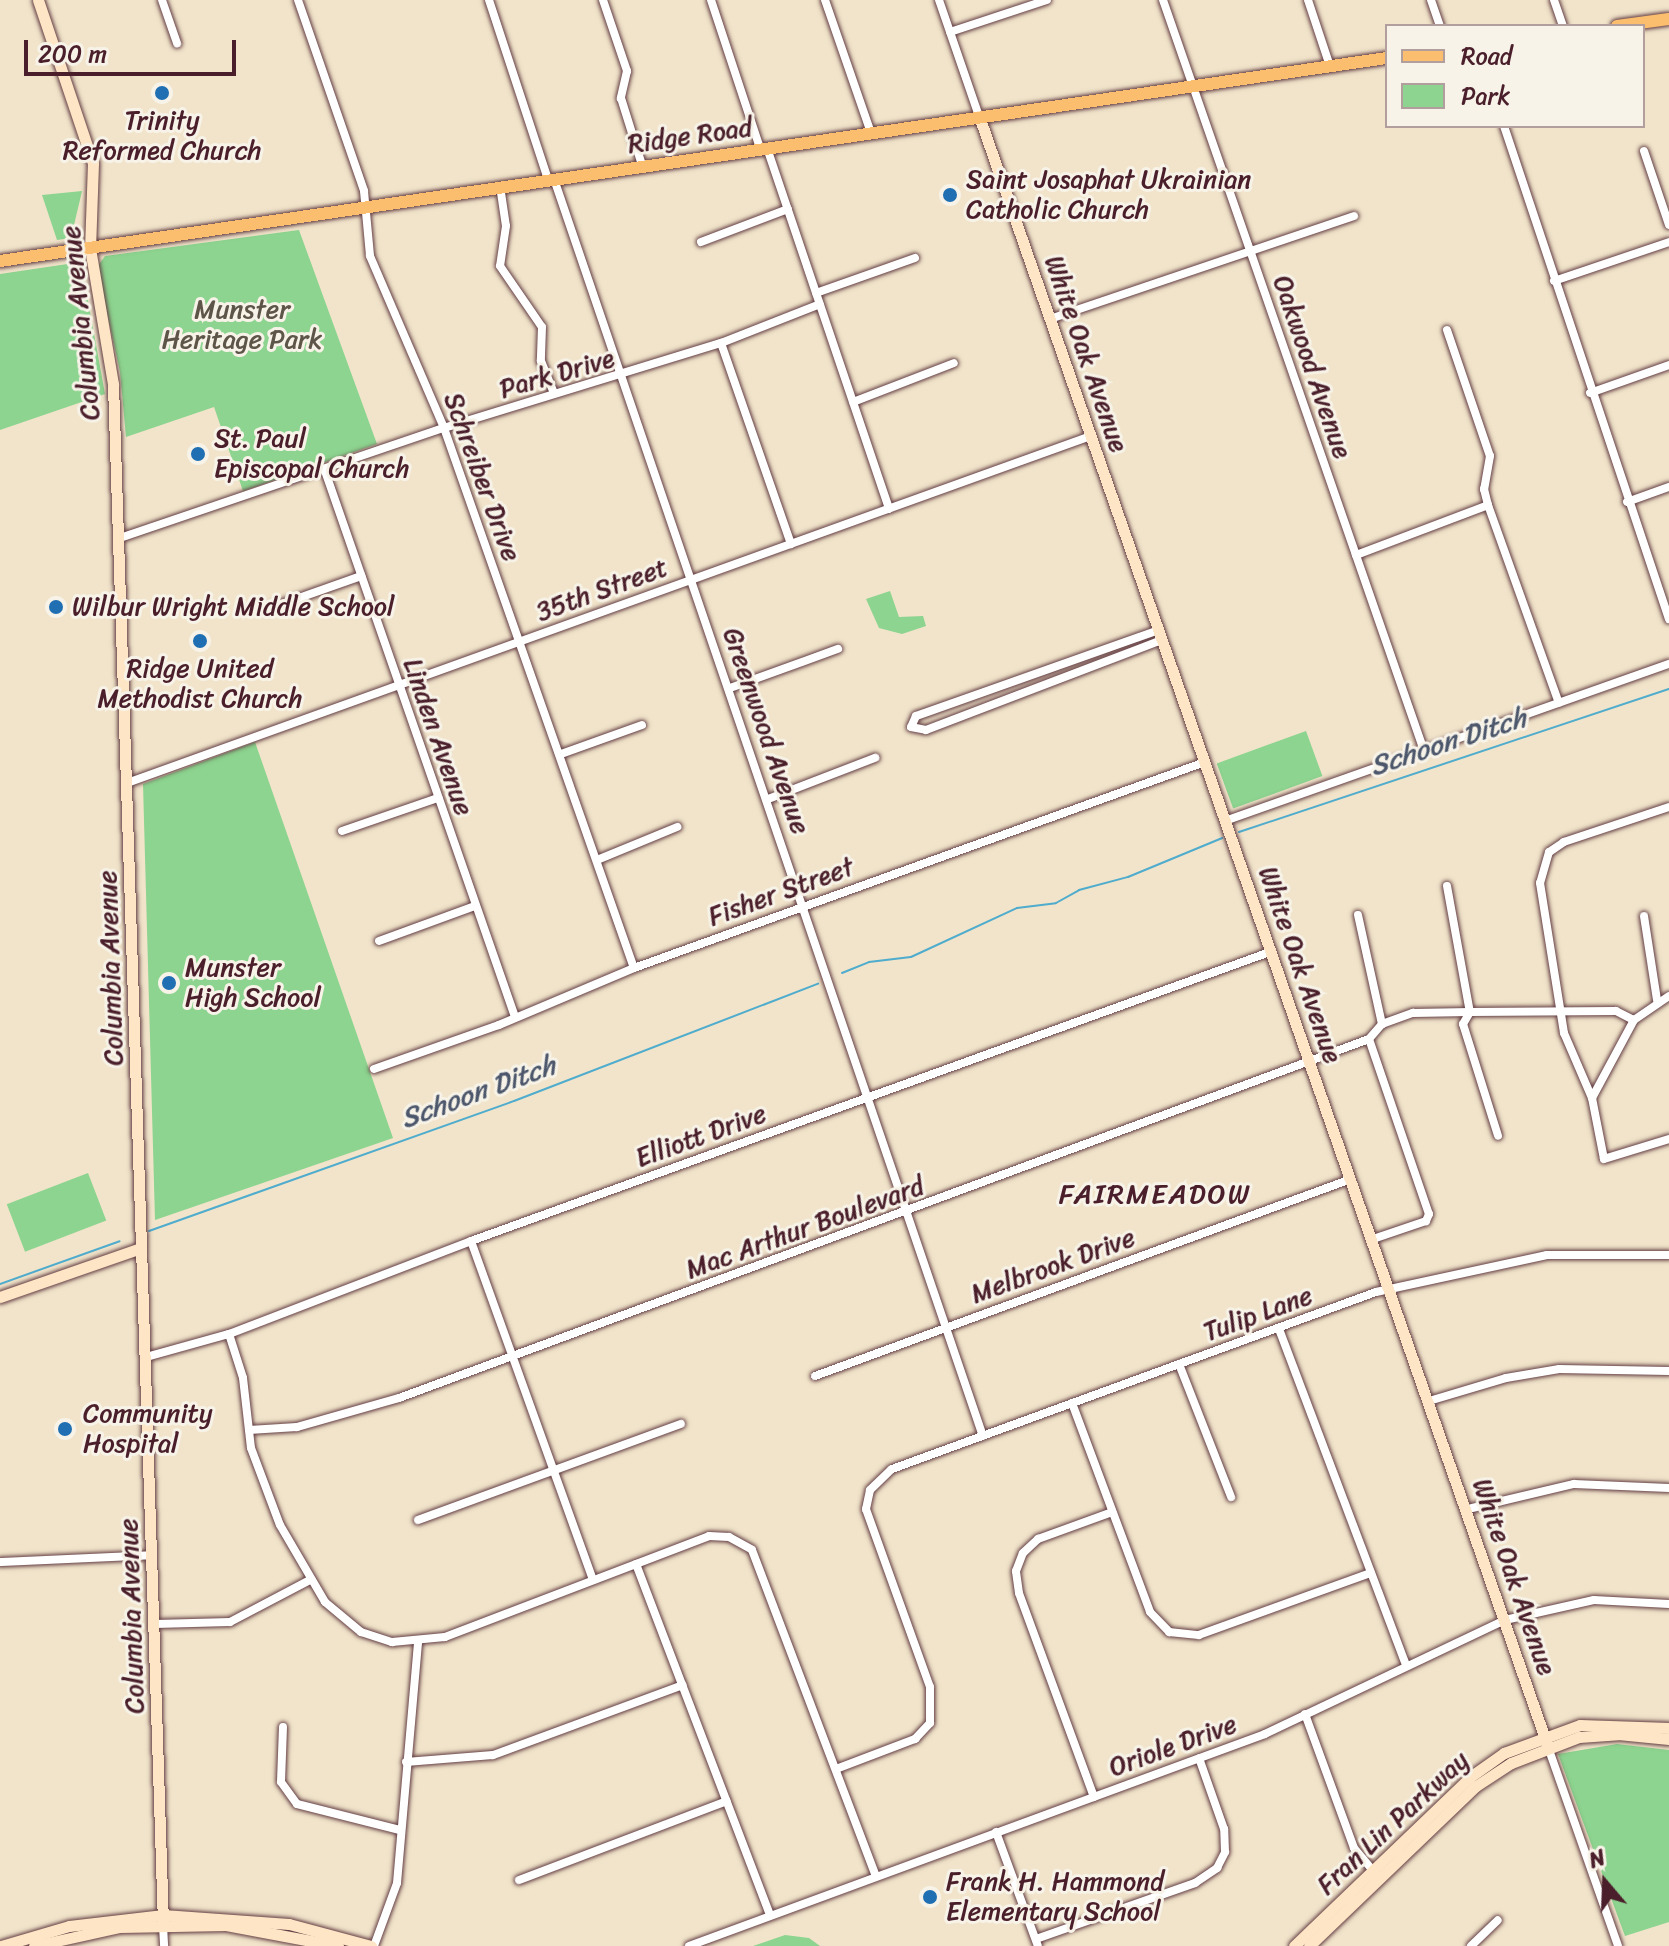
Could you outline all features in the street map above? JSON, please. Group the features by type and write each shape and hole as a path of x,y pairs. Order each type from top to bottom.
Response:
{"main road":[{"path":"1632,24 1669,19"},
{"name":"Ridge Road","path":"1,256 90,248 551,178 1385,58"}],"street":[{"name":"Columbia Avenue","path":"38,0 93,163 90,248 113,384 164,1946"},
{"path":"162,0 177,43"},
{"name":"Schreiber Drive","path":"298,0 368,207 370,256 444,428 634,968"},
{"name":"Greenwood Avenue","path":"489,0 693,578 805,907 865,1098 983,1436"},
{"path":"603,0 627,71 621,98 642,165"},
{"path":"711,0 788,209 889,509"},
{"path":"825,0 871,133"},
{"name":"White Oak Avenue","path":"939,0 1618,1946"},
{"path":"950,32 1047,0"},
{"name":"Oakwood Avenue","path":"1163,0 1423,748"},
{"path":"1308,0 1330,66"},
{"path":"1431,0 1439,24"},
{"path":"1554,0 1562,24"},
{"path":"1505,128 1590,393 1669,619"},
{"path":"1644,151 1669,225"},
{"path":"500,186 506,226 500,266 542,327 541,361 554,394"},
{"path":"701,242 788,209"},
{"path":"1050,319 1354,216"},
{"path":"1554,281 1669,242"},
{"path":"816,293 915,258"},
{"name":"Park Drive","path":"120,538 325,471 444,428 623,376 721,343 820,304"},
{"path":"1447,330 1490,456 1484,489 1488,505 1559,703"},
{"path":"721,343 791,544"},
{"path":"853,402 954,363"},
{"path":"1590,393 1669,365"},
{"name":"35th Street","path":"127,783 1091,436"},
{"name":"Linden Avenue","path":"325,471 515,1017"},
{"path":"1627,502 1669,487"},
{"path":"1356,555 1488,505"},
{"path":"268,609 361,576"},
{"path":"1161,635 926,730 911,727 916,716 1161,635"},
{"path":"730,688 838,649"},
{"path":"1225,821 1423,748 1669,664"},
{"path":"561,754 642,725"},
{"path":"768,799 875,758"},
{"name":"Fisher Street","path":"374,1069 515,1017 634,968 1205,762"},
{"path":"342,831 438,798"},
{"path":"1669,807 1584,834 1549,852 1540,883 1561,1014 1577,1072 1592,1098 1604,1159 1669,1139"},
{"path":"597,860 677,827"},
{"path":"1447,886 1470,1012 1463,1024 1498,1136"},
{"path":"379,941 475,906"},
{"path":"1358,915 1382,1024"},
{"path":"1644,916 1657,1000"},
{"name":"Elliott Drive","path":"146,1357 229,1334 471,1241 1270,952"},
{"path":"1592,1098 1634,1020 1657,1000 1669,996"},
{"path":"1373,1239 1426,1221 1429,1214 1369,1039 1382,1024 1413,1013 1470,1012 1561,1014 1616,1011 1634,1020"},
{"name":"Mac Arthur Boulevard","path":"249,1430 297,1427 350,1415 905,1214 1369,1039"},
{"name":"Melbrook Drive","path":"815,1376 1351,1179"},
{"path":"471,1241 593,1580"},
{"path":"0,1297 141,1248"},
{"name":"Tulip Lane","path":"836,1769 915,1739 930,1723 930,1687 868,1520 868,1500 877,1480 892,1469 1279,1329 1390,1291 1491,1263 1547,1255 1669,1255"},
{"path":"1279,1329 1405,1663"},
{"path":"229,1334 243,1378 249,1430 269,1498 310,1580 325,1602 361,1632 418,1642 445,1637 709,1536 729,1537 752,1550 763,1569 876,1876"},
{"path":"1179,1364 1231,1497"},
{"path":"1429,1401 1506,1378 1559,1369 1669,1371"},
{"path":"1072,1403 1150,1612 1169,1632 1199,1635 1370,1573"},
{"path":"418,1520 681,1424"},
{"path":"1468,1509 1574,1484 1669,1488"},
{"path":"1094,1797 1016,1571 1023,1553 1038,1539 1112,1512"},
{"path":"0,1562 152,1555"},
{"path":"636,1564 770,1915"},
{"path":"155,1624 230,1622 310,1580"},
{"name":"Oriole Drive","path":"689,1946 1199,1758 1305,1714 1405,1663 1505,1620 1594,1600 1669,1604"},
{"path":"1,1946 69,1926 163,1920 289,1924 373,1946 397,1883 418,1642"},
{"path":"406,1762 493,1755 683,1685"},
{"path":"1305,1714 1354,1848 1376,1874"},
{"name":"Fran Lin Parkway","path":"1294,1946 1476,1786 1546,1741 1620,1723 1669,1728"},
{"path":"283,1727 281,1782 297,1804 400,1830"},
{"name":"Fran Lin Parkway","path":"1546,1741 1618,1734 1669,1739"},
{"path":"996,1832 1037,1943 1195,1883 1217,1868 1225,1852 1224,1829 1199,1758"},
{"path":"519,1880 727,1801"},
{"name":"Fran Lin Parkway","path":"1309,1946 1376,1874"},
{"path":"34,1946 71,1935 163,1920 226,1925 338,1946"},
{"path":"1471,1946 1498,1920"}],"green space":[{"path":"82,191 71,238 57,240 42,195"},
{"name":"Munster Heritage Park","path":"299,230 377,444 243,491 214,407 126,437 120,372 97,267 105,256"},
{"path":"81,262 105,394 0,430 0,274"},
{"path":"890,591 899,617 923,616 926,626 902,634 879,628 866,599"},
{"path":"1306,731 1322,776 1233,809 1217,763"},
{"path":"255,742 393,1138 155,1220 143,784"},
{"path":"88,1173 106,1221 25,1252 7,1204"},
{"path":"1617,1744 1669,1750 1669,1922 1625,1936 1558,1754"},
{"path":"785,1935 809,1938 820,1946 753,1946"}],"waterway":[{"name":"Schoon Ditch","path":"1239,832 1669,689"},
{"name":"Schoon Ditch","path":"842,973 869,962 911,957 1017,908 1056,903 1079,890 1128,877 1222,838"},
{"name":"Schoon Ditch","path":"149,1231 514,1101 818,984"},
{"name":"Schoon Ditch","path":"0,1284 120,1241"}],"place":[{"name":"Trinity Reformed Church","path":"162,93"},
{"name":"Saint Josaphat Ukrainian Catholic Church","path":"950,195"},
{"name":"St. Paul Episcopal Church","path":"198,454"},
{"name":"Wilbur Wright Middle School","path":"56,607"},
{"name":"Ridge United Methodist Church","path":"200,641"},
{"name":"Munster High School","path":"169,983"},
{"name":"Community Hospital","path":"65,1429"},
{"name":"Frank H. Hammond Elementary School","path":"930,1897"}],"district":[{"name":"FAIRMEADOW","path":"1155,1194"}]}
